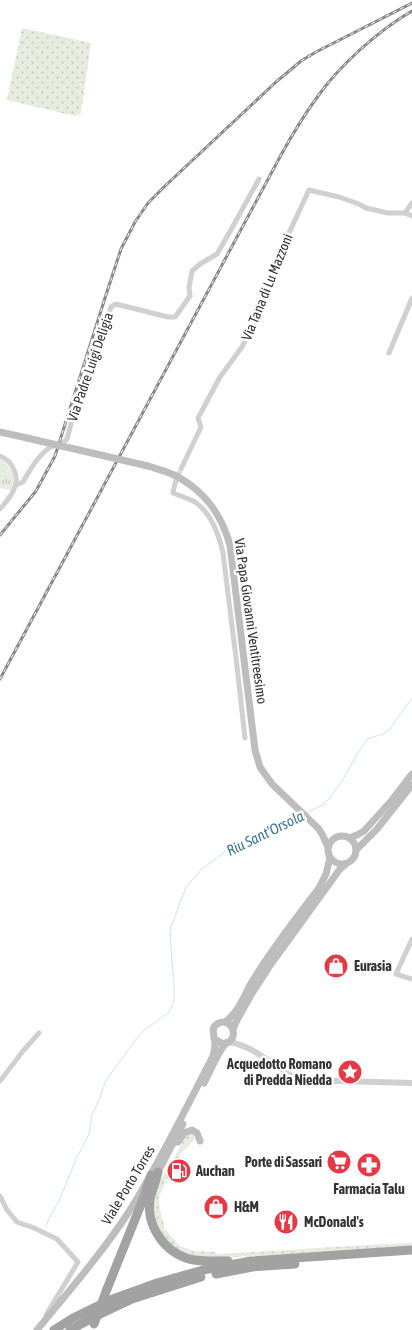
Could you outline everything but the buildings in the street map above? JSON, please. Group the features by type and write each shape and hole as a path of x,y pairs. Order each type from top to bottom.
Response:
{"highway":[{"path":"93,1327 144,1197 157,1172"},
{"path":"157,1172 150,1198 150,1214 154,1228 161,1240 174,1252 189,1258 209,1262 251,1261 412,1250"},
{"path":"70,1330 94,1316 132,1299 204,1276 252,1268 412,1256"},
{"path":"54,1330 73,1318 110,1300 157,1283 203,1270 251,1261"}],"main road":[{"name":"Via Papa Giovanni Ventitreesimo","path":"0,432 148,466 174,475 208,499 227,532 230,545 241,667 255,750 260,767 272,784 305,817 318,828 339,836"},
{"path":"349,838 364,831 412,774"},
{"path":"356,849 377,829 412,785"},
{"name":"Via Papa Giovanni Ventitreesimo","path":"318,828 328,847"},
{"path":"339,836 349,838 353,840 356,849 354,859 346,864 334,863 328,853 330,842 339,836"},
{"path":"225,1022 229,1023 230,1038 222,1043 217,1042 212,1030 214,1026 230,1019 235,1012 254,977 319,888 326,874 330,858"},
{"name":"Viale Porto Torres","path":"37,1330 97,1256 157,1172 221,1048 230,1038 236,1022 269,967 340,869 346,864"},
{"name":"Viale Porto Torres","path":"157,1172 213,1056 214,1038"},
{"path":"157,1172 169,1160 188,1130 197,1133 200,1140"}],"street":[{"name":"Via Padre Luigi Deligia","path":"16,485 23,482 33,466 48,449 67,439 81,385 89,375 110,307 116,304 124,305 168,317 176,317 190,296 189,288 192,271 217,254 259,179"},
{"name":"Via Tana di Lu Mazzoni","path":"181,469 201,427 198,418 220,377 242,347 258,316 283,257 289,233 309,190 339,197 366,208 388,213 405,213 412,216"},
{"path":"405,213 412,203"},
{"path":"389,353 412,298"},
{"path":"0,456 8,461 14,469 16,479 16,485 10,497 0,509"},
{"path":"175,483 173,493 194,502 203,510 219,536 241,667 244,738"},
{"path":"412,938 396,974 412,980"},
{"path":"0,1081 39,1033"},
{"path":"230,1038 257,1052 300,1080 412,1084"},
{"path":"0,1196 7,1210 17,1222 57,1239 78,1262 37,1330"}],"green space":[{"path":"22,28 91,43 81,113 75,116 7,100"},
{"path":"0,459 11,469 13,481 11,490 0,488"},
{"path":"192,1133 194,1140 181,1153 159,1196 160,1210 165,1229 180,1246 194,1251 216,1252 217,1254 412,1243 412,1247 202,1259 177,1252 158,1233 152,1205 157,1185 171,1164 186,1135"}],"waterway":[{"name":"Riu Sant'Orsola","path":"306,813 323,805 329,799 367,739 389,730 412,698"},
{"name":"Riu Sant'Orsola","path":"46,1226 89,1134 92,1114 106,1080 143,1031 168,1013 172,1007 174,986 170,935 171,927 186,887 202,869 234,845 258,832 300,815"}],"tunnel":[{"path":"175,483 181,469"}],"railway":[{"path":"0,535 36,491 55,456 121,249 135,222 148,203 276,82 301,61 412,3"},
{"path":"0,679 298,125 337,72 386,28 412,11"}],"place":[{"name":"Eurasia","path":"336,966"},
{"name":"Acquedotto Romano di Predda Niedda","path":"350,1072"},
{"name":"Porte di Sassari","path":"339,1162"},
{"name":"Farmacia Talu","path":"369,1165"},
{"name":"Auchan","path":"179,1171"},
{"name":"H&M","path":"216,1207"},
{"name":"McDonald's","path":"286,1222"}]}
